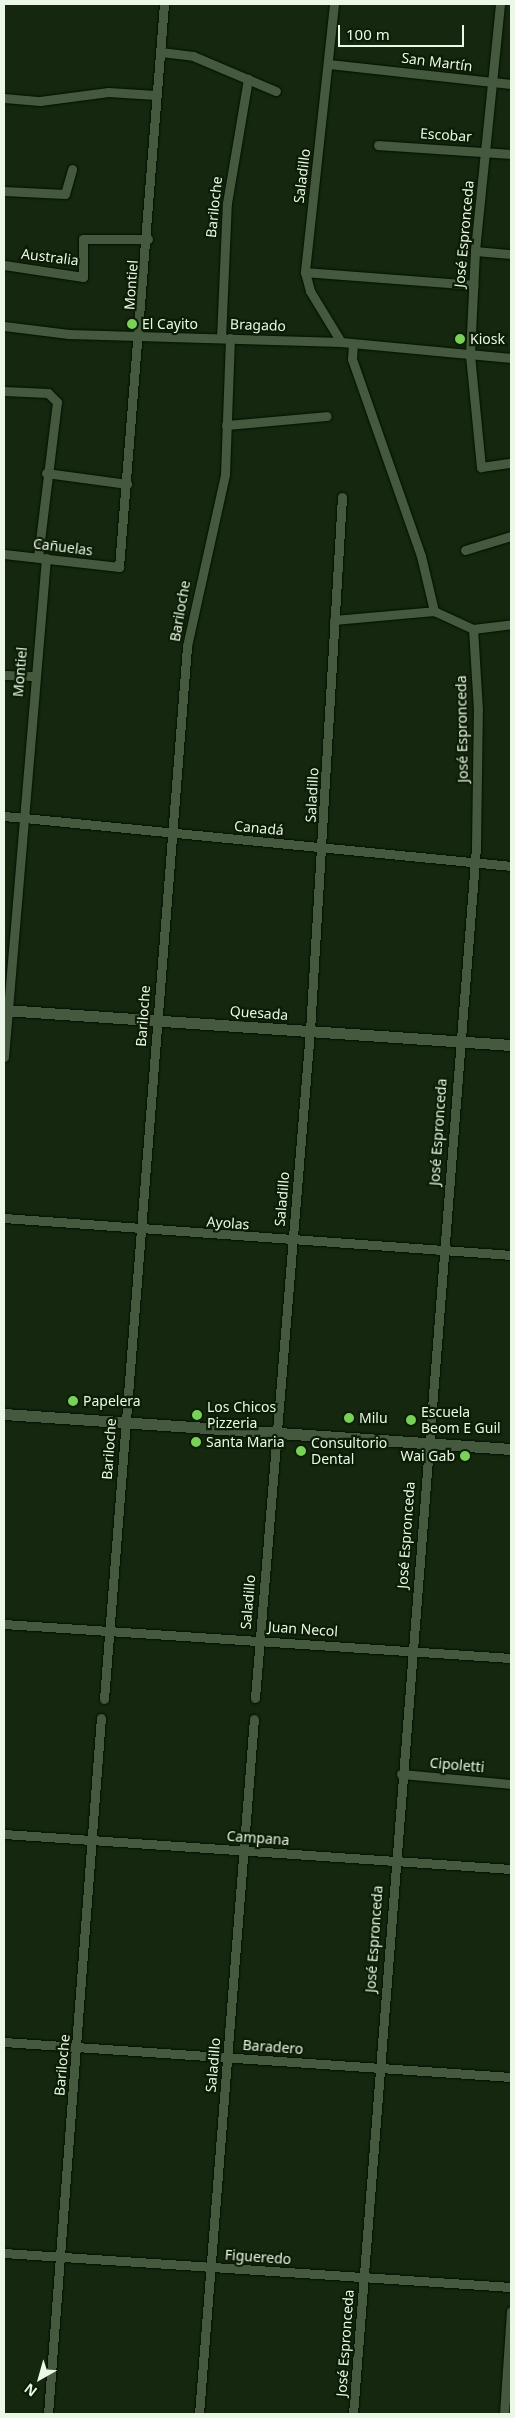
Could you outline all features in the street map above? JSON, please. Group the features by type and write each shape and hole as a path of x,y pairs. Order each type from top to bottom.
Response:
{"street":[{"name":"Montiel","path":"119,567 141,335 156,95 164,4"},
{"name":"Saladillo","path":"334,4 330,64 304,272 310,292 341,342"},
{"name":"José Espronceda","path":"500,4 475,251 470,355 482,467 511,463"},
{"path":"161,52 193,56 276,91"},
{"name":"San Martín","path":"330,64 511,84"},
{"name":"Bariloche","path":"104,1698 124,1424 142,1230 156,1021 189,629 225,474 228,203 248,79"},
{"path":"4,98 40,101 108,92 156,95"},
{"name":"Escobar","path":"378,145 511,154"},
{"path":"4,191 65,194 72,169"},
{"name":"Australia","path":"4,265 83,277 83,239 148,239"},
{"path":"475,251 511,254"},
{"path":"304,272 474,285"},
{"name":"Bragado","path":"4,326 69,334 341,342 511,358"},
{"path":"353,344 352,359 421,556 434,610"},
{"name":"Montiel","path":"4,391 52,394 57,402 46,472 42,558 6,1010 4,1057"},
{"path":"226,424 327,416"},
{"path":"46,472 128,484"},
{"name":"Saladillo","path":"255,1698 310,1031 342,497"},
{"path":"465,550 511,536"},
{"name":"Cañuelas","path":"4,554 119,567"},
{"path":"334,620 434,610 473,629 511,624"},
{"name":"José Espronceda","path":"353,2414 394,1861 458,1042 474,862 478,717 473,629"},
{"path":"4,675 32,676"},
{"name":"Canadá","path":"4,816 172,835 322,847 511,866"},
{"name":"Quesada","path":"6,1010 511,1046"},
{"name":"Ayolas","path":"4,1218 293,1241 511,1254"},
{"path":"4,1414 124,1424 511,1449"},
{"name":"Juan Necol","path":"4,1624 511,1658"},
{"name":"Bariloche","path":"48,2414 102,1718"},
{"name":"Saladillo","path":"199,2414 254,1719"},
{"name":"Cipoletti","path":"401,1774 511,1784"},
{"name":"Campana","path":"4,1834 511,1869"},
{"name":"Baradero","path":"4,2042 511,2077"},
{"name":"Figueredo","path":"4,2253 511,2287"},
{"path":"504,2414 511,2311"}],"place":[{"name":"El Cayito","path":"132,324"},
{"name":"Kiosk","path":"460,339"},
{"name":"Papelera","path":"73,1401"},
{"name":"Los Chicos Pizzeria","path":"197,1415"},
{"name":"Milu","path":"349,1418"},
{"name":"Escuela Beom E Guil","path":"411,1420"},
{"name":"Santa Maria","path":"196,1442"},
{"name":"Consultorio Dental","path":"301,1451"},
{"name":"Wai Gab","path":"465,1456"}]}
